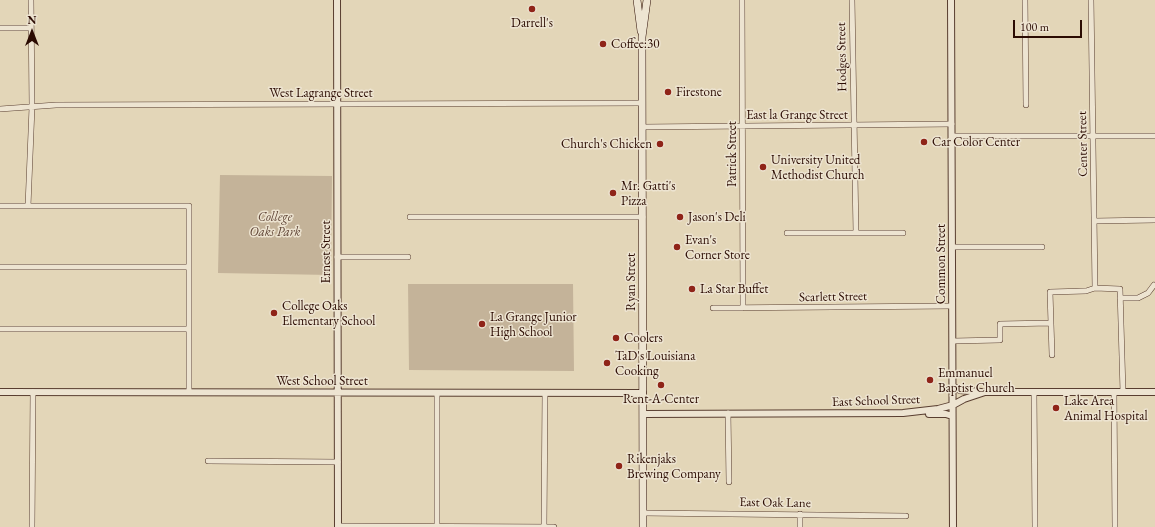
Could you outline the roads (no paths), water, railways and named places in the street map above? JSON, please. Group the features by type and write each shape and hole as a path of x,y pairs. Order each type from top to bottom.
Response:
{"main road":[{"name":"Ryan Street","path":"637,0 642,37"},
{"name":"Ryan Street","path":"643,527 642,37 647,0"}],"street":[{"path":"28,206 32,107 31,0"},
{"name":"Ernest Street","path":"337,0 338,527"},
{"name":"Patrick Street","path":"742,0 743,308"},
{"name":"Hodges Street","path":"852,0 856,233"},
{"name":"Common Street","path":"951,0 952,341 954,387 952,416 953,527"},
{"path":"1025,0 1026,105"},
{"name":"Center Street","path":"1091,0 1095,288"},
{"path":"0,28 31,28"},
{"name":"West Lagrange Street","path":"0,109 56,105 642,103"},
{"name":"East la Grange Street","path":"642,127 952,124"},
{"path":"952,136 1155,136"},
{"path":"0,206 189,206 188,392"},
{"path":"410,217 643,217"},
{"path":"1094,221 1155,220"},
{"path":"787,233 903,233"},
{"path":"952,247 1042,247"},
{"path":"337,257 408,257"},
{"path":"0,267 188,267"},
{"path":"1120,298 1138,298 1148,293 1154,285"},
{"path":"1052,354 1050,292 1086,291 1095,288 1120,289 1123,392"},
{"name":"Scarlett Street","path":"713,308 952,306"},
{"path":"952,341 1000,340 1000,324 1051,323"},
{"path":"0,329 188,329"},
{"path":"954,387 960,390 985,392"},
{"name":"West School Street","path":"0,392 643,393"},
{"path":"32,527 33,392"},
{"name":"East School Street","path":"643,414 903,413 938,409 953,405 964,399 985,392 1155,392"},
{"path":"1034,392 1035,527"},
{"path":"1114,392 1115,527"},
{"path":"436,527 437,393"},
{"path":"544,527 545,393"},
{"path":"903,413 946,414 952,416"},
{"path":"728,414 728,482"},
{"path":"208,461 338,462"},
{"name":"East Oak Lane","path":"643,513 906,516"},
{"path":"800,514 800,527"},
{"path":"338,527 554,527"}],"place":[{"name":"Darrell's","path":"532,9"},
{"name":"Coffee:30","path":"603,44"},
{"name":"Firestone","path":"668,92"},
{"name":"Car Color Center","path":"924,142"},
{"name":"Church's Chicken","path":"660,144"},
{"name":"University United Methodist Church","path":"763,167"},
{"name":"Mr. Gatti's Pizza","path":"613,193"},
{"name":"Jason's Deli","path":"680,217"},
{"name":"Evan's Corner Store","path":"677,247"},
{"name":"La Star Buffet","path":"692,289"},
{"name":"College Oaks Elementary School","path":"274,313"},
{"name":"La Grange Junior High School","path":"482,324"},
{"name":"Coolers","path":"616,338"},
{"name":"TaD's Louisiana Cooking","path":"607,363"},
{"name":"Emmanuel Baptist Church","path":"930,380"},
{"name":"Rent-A-Center","path":"661,385"},
{"name":"Lake Area Animal Hospital","path":"1056,408"},
{"name":"Rikenjaks Brewing Company","path":"619,466"}],"park label":[{"name":"College Oaks Park","path":"275,224"}]}
